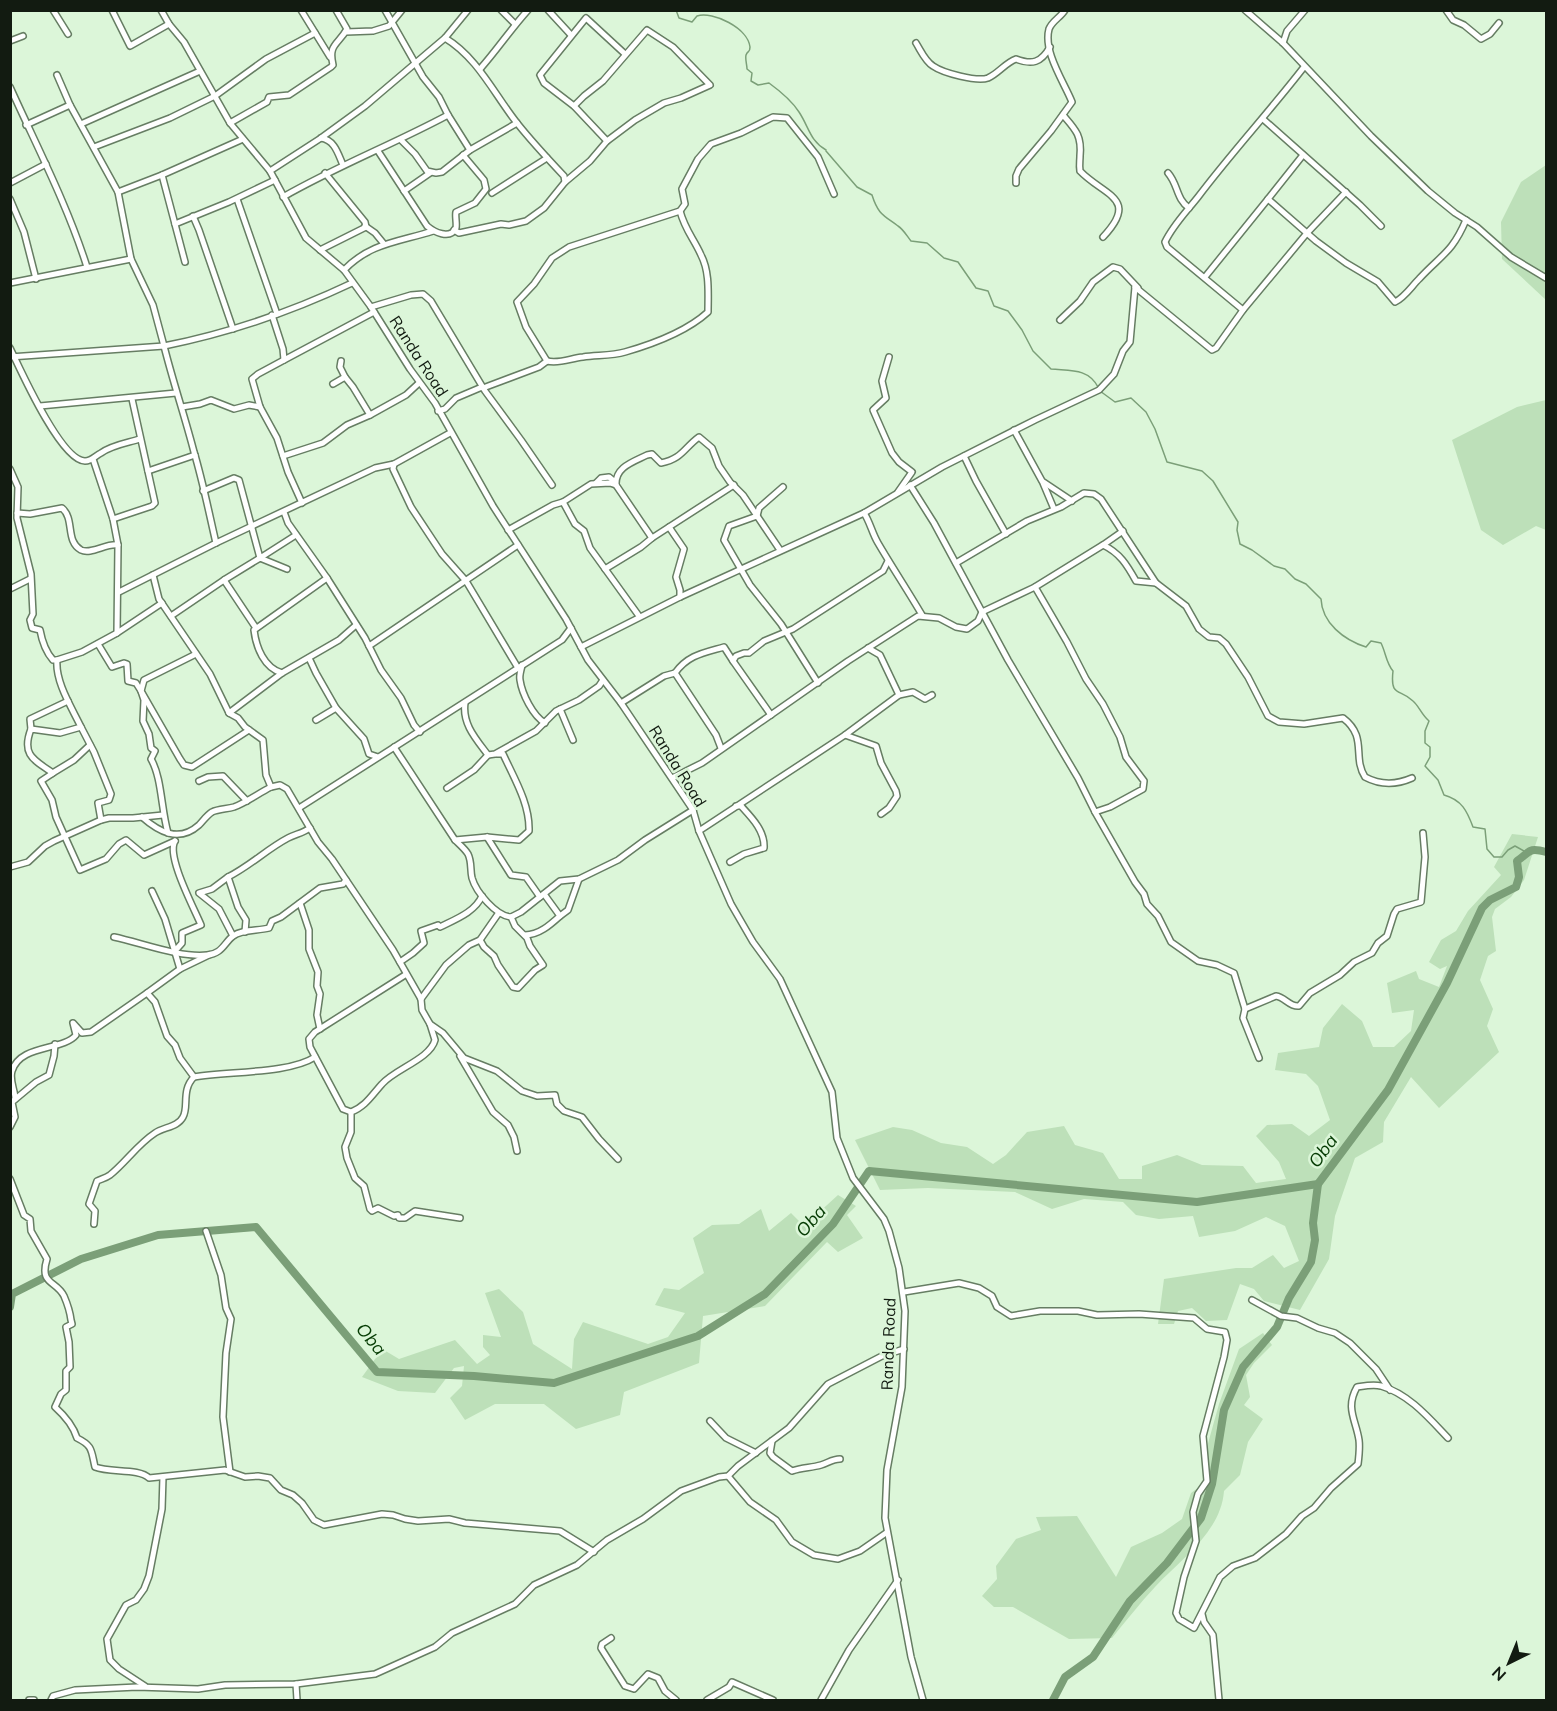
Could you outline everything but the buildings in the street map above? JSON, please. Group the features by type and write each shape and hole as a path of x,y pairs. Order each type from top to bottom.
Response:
{"street":[{"path":"53,10 68,34"},
{"path":"112,10 130,46 169,24"},
{"path":"162,13 171,10"},
{"path":"230,123 267,102 269,98 289,95 333,65 301,10"},
{"path":"336,10 346,27 346,32"},
{"path":"385,10 423,77 440,97 448,115 470,150"},
{"path":"330,57 333,45 346,32 373,31 392,23 402,10"},
{"path":"270,171 365,106 445,38 468,10"},
{"path":"501,10 515,24"},
{"path":"480,69 528,10"},
{"path":"548,10 571,34"},
{"path":"1016,183 1018,169 1072,102 1060,79 1050,47 1049,29 1065,10"},
{"path":"1245,10 1283,43 1420,184 1445,206 1484,233 1511,257 1546,278"},
{"path":"1283,43 1287,31 1305,10"},
{"path":"1446,10 1452,20 1464,25 1481,39 1490,34 1499,23"},
{"name":"Randa Road","path":"162,13 184,42 230,123 270,171 306,238 344,270 373,309 428,392 508,530 581,647 693,810 699,831 731,904 753,942 780,979 832,1092 837,1138 853,1178 878,1210 889,1230 904,1292 902,1387 887,1470 886,1533 898,1580 911,1657 923,1701"},
{"path":"607,141 574,106 544,83 540,75 586,18 625,54"},
{"path":"454,230 459,233 526,221 544,208 565,182 590,161 607,141 664,103 710,86 673,46 647,30 603,81 574,106"},
{"path":"94,147 170,118 215,96 266,59 315,33"},
{"path":"10,41 22,36"},
{"path":"445,38 456,45 480,69 517,123 564,176 565,182"},
{"path":"916,43 931,65 946,72 980,79 991,77 1005,64 1016,59 1031,63 1040,60 1050,47"},
{"path":"1243,310 1167,247 1166,242 1215,175 1304,67"},
{"path":"81,124 200,71"},
{"path":"57,75 70,105 118,192 131,259 153,305 195,454 216,543"},
{"path":"11,89 74,228 87,267"},
{"path":"27,125 70,105"},
{"path":"283,196 448,115"},
{"path":"1063,115 1074,126 1078,134 1080,171 1111,194 1118,204 1118,218 1114,226 1103,237"},
{"path":"680,211 687,231 701,254 706,268 708,312 696,323 676,333 623,353 579,357 555,363 547,361 525,327 518,302 552,258 569,247 680,211 685,204 682,189 698,159 711,144 741,133 773,117 787,118 818,158 834,194"},
{"path":"1263,119 1381,226"},
{"path":"404,191 430,173 442,172 470,150 517,123"},
{"path":"321,138 334,145 343,165"},
{"path":"118,192 162,176 243,139"},
{"path":"401,140 430,173"},
{"path":"378,151 427,226 433,231 445,234 456,227 456,212 475,203 486,189 484,180 463,155"},
{"path":"1205,277 1303,155"},
{"path":"492,193 547,158"},
{"path":"10,183 46,164"},
{"path":"326,173 365,222 365,226 384,244"},
{"path":"1168,173 1180,201 1189,208"},
{"path":"162,176 185,262"},
{"path":"176,224 237,199 275,180"},
{"path":"1135,287 1212,350 1216,348 1243,310 1307,233 1346,192"},
{"path":"10,199 24,232 36,279"},
{"path":"237,199 274,314 284,360"},
{"path":"1268,199 1346,263 1378,282 1395,302 1402,298 1446,255 1458,239 1466,220"},
{"path":"193,216 233,329"},
{"path":"320,250 365,226"},
{"path":"344,270 355,259 384,244 433,231"},
{"path":"10,283 131,259"},
{"path":"581,647 639,616 740,568 864,513 964,456 1099,390 1110,381 1123,351 1130,342 1135,287 1138,288 1120,269 1113,267 1093,282 1080,301 1060,320"},
{"path":"13,357 164,345 233,329 321,297 352,283"},
{"path":"302,503 288,472 277,438 260,407 252,379 391,299 423,294 431,301 483,388 552,485"},
{"path":"10,348 60,442 78,459 93,459 106,450 140,439"},
{"path":"889,357 882,381 886,398 873,410 892,453 912,472 897,493"},
{"path":"341,361 340,367 345,377 370,415"},
{"path":"438,411 445,409 456,398 539,367 547,361"},
{"path":"333,384 345,377"},
{"path":"282,456 323,443 347,425 406,395 420,383"},
{"path":"40,406 176,393"},
{"path":"114,519 155,505 132,399"},
{"path":"182,407 211,400 234,409 249,405 260,407"},
{"path":"1014,430 1042,481 1054,510"},
{"path":"119,592 216,543 375,468 394,464 450,433"},
{"path":"615,483 625,465 652,454 659,462 672,461 682,455 699,437 712,448 719,466 743,495 780,550"},
{"path":"148,471 195,454"},
{"path":"964,456 1006,534"},
{"path":"93,459 114,519 118,545 117,633"},
{"path":"394,464 393,469 411,507 442,554 466,581 520,667 521,685 536,716 545,723"},
{"path":"10,469 18,488 15,517 30,578 33,614 30,620 32,628 40,630 43,643 53,660 82,652 98,644 162,603"},
{"path":"203,491 237,478 260,558 287,569"},
{"path":"1042,481 1072,501"},
{"path":"508,530 553,505 564,502 587,486 595,483 615,483"},
{"path":"615,483 652,538"},
{"path":"605,569 734,485"},
{"path":"910,485 1135,882 1144,894 1147,904 1158,916 1171,942 1198,961 1217,965 1234,973 1245,1010 1242,1027 1249,1033 1259,1058"},
{"path":"757,516 759,508 783,487"},
{"path":"956,563 1027,521 1054,510 1084,493 1094,494 1101,499 1156,584 1186,606 1198,629 1209,637 1219,638 1226,644 1248,677 1268,716 1279,722 1304,724 1343,718 1354,730 1359,743 1360,770 1365,777 1388,783 1403,782 1412,778"},
{"path":"564,502 574,524 584,531 590,548 639,616"},
{"path":"15,517 62,508 69,518 72,539 80,549 88,551 107,544 118,545"},
{"path":"284,512 288,523 327,578 381,670 402,698 420,732"},
{"path":"864,513 888,561 899,575 922,615"},
{"path":"757,516 729,526 724,540 750,585 781,624 818,683"},
{"path":"669,527 684,549 676,577 680,597"},
{"path":"672,778 696,767 913,618 922,615 939,618 961,629 967,629 978,621 982,612 1035,587 1123,531"},
{"path":"171,616 296,535"},
{"path":"369,646 518,545"},
{"path":"1103,545 1121,556 1136,581 1156,584"},
{"path":"733,661 736,656 749,653 764,641 786,632 883,571 888,561"},
{"path":"153,575 162,603 210,674 229,713 263,740 266,775 271,787"},
{"path":"10,589 30,578"},
{"path":"282,673 277,672 259,653 254,632 256,628 327,578"},
{"path":"224,580 256,628"},
{"path":"1035,587 1086,679 1108,713 1120,737 1126,757 1144,781 1143,789 1110,807 1095,812"},
{"path":"229,713 282,673 339,640 356,625"},
{"path":"299,808 520,667 562,639 571,628"},
{"path":"98,644 112,667 127,664 128,681 136,683 184,765 192,767 249,730"},
{"path":"621,704 664,676 675,673 682,662 689,658 724,647 771,715"},
{"path":"868,648 880,656 899,696"},
{"path":"168,833 163,815 158,773 151,759 155,752 151,748 149,734 143,721 144,699 141,691 144,680 196,654"},
{"path":"309,658 336,708 364,739 369,754 378,757"},
{"path":"57,660 57,668 68,701 111,797 98,803 101,820"},
{"path":"675,673 716,735 721,748"},
{"path":"495,754 536,731 560,709 579,700 599,686 603,680"},
{"path":"699,831 845,735 899,696 913,692 925,699 932,695"},
{"path":"41,781 53,773 31,757 28,752 30,720 68,701"},
{"path":"465,703 463,715 466,722 488,755"},
{"path":"316,720 336,708"},
{"path":"560,709 573,740"},
{"path":"31,729 60,733 81,727"},
{"path":"845,735 872,743 878,751 881,763 897,796 889,808 881,814"},
{"path":"41,781 74,760 90,746"},
{"path":"394,747 455,840 467,852 472,866 471,876 482,896 494,906 498,914"},
{"path":"447,789 474,771 488,755 503,754 525,800 530,822 530,831 519,840 488,837 455,840"},
{"path":"199,781 208,777 223,776 247,801"},
{"path":"41,781 52,800 56,817 81,870 106,859 119,844 126,840 144,855 190,832 211,812 247,801 271,787 280,785 287,789 310,828 400,962 405,975 421,999 422,1010 435,1040 431,1050 381,1085 358,1110 351,1113 343,1109 315,1057 309,1039 315,1032 405,975"},
{"path":"730,862 744,854 764,848 765,840 754,821 741,806 734,806"},
{"path":"498,914 511,917 560,881 579,879 618,860 693,810"},
{"path":"10,867 28,862 45,846 101,820 163,815"},
{"path":"142,817 176,838"},
{"path":"233,936 219,909 199,893 212,889 287,838 310,828"},
{"path":"1245,1010 1276,996 1292,1005 1299,1006 1311,993 1340,975 1354,962 1372,953 1386,936 1397,909 1421,902 1425,857 1423,833"},
{"path":"488,837 512,875 526,876 560,916"},
{"path":"174,952 182,943 182,933 201,925 182,885 172,849 176,838"},
{"path":"228,877 238,907 246,920 245,932"},
{"path":"525,935 532,935 545,928 568,910 579,879"},
{"path":"15,1099 11,1082 12,1070 23,1057 73,1039 76,1035 73,1023 82,1033 91,1032 180,969 226,946 233,936 269,928 272,921 320,888 343,884 346,880"},
{"path":"153,891 165,919 180,969"},
{"path":"400,962 414,953 423,943 421,931 438,925 440,927 453,921 475,907 482,896"},
{"path":"300,903 309,930 309,949 318,972 317,986 320,994 317,1015 320,1029"},
{"path":"421,999 446,965 470,945 480,940 498,914"},
{"path":"480,940 494,956 498,966 513,987 518,988 543,965 511,917"},
{"path":"114,937 174,952 209,955"},
{"path":"147,993 155,1002 167,1036 194,1077"},
{"path":"430,1024 443,1033 460,1054 490,1107 508,1125 517,1151"},
{"path":"10,1126 15,1117 12,1102 36,1082 49,1076 55,1044"},
{"path":"460,1054 497,1071 528,1094 555,1095 557,1104 564,1111 582,1117 598,1139 618,1159"},
{"path":"94,1224 95,1211 89,1204 97,1181 108,1177 148,1138 181,1120 184,1116 184,1102 188,1087 194,1077 214,1073 271,1069 306,1063 315,1057"},
{"path":"351,1113 351,1132 345,1147 347,1158 355,1178 363,1186 370,1209 378,1208 394,1216 398,1215 399,1218 405,1218 415,1212 460,1218"},
{"path":"10,1179 24,1215 30,1219 31,1232 36,1244 46,1259 44,1266 47,1280 64,1296 72,1324 66,1327 70,1367 66,1371 66,1389 55,1407 63,1413 77,1438 87,1443 92,1450 95,1467 105,1471 140,1472 149,1478 225,1470 245,1477 270,1478 281,1490 293,1495 302,1503 314,1520 324,1525 382,1514 418,1521 449,1519 465,1523 560,1531 594,1552"},
{"path":"206,1231 220,1275 226,1308 231,1319 223,1417 230,1472"},
{"path":"904,1292 959,1283 979,1288 992,1296 997,1307 1011,1316 1040,1311 1078,1311 1097,1315 1139,1314 1194,1318 1207,1329 1225,1332 1227,1340 1224,1357 1203,1436 1207,1481 1198,1494 1193,1512 1196,1541 1184,1577 1176,1613 1179,1619 1194,1628 1220,1577 1233,1566 1255,1558 1286,1534 1358,1464 1359,1440 1351,1415 1354,1392 1357,1387 1380,1386 1392,1391 1412,1403 1448,1438"},
{"path":"1252,1300 1281,1316 1297,1318 1317,1328 1335,1333 1350,1343 1376,1369 1392,1391"},
{"path":"51,1701 53,1696 75,1690 146,1687 198,1689 225,1685 296,1684 375,1674 435,1647 452,1633 515,1604 534,1585 577,1565 607,1540 638,1522 681,1491 728,1476 789,1428 828,1384 882,1356 904,1349"},
{"path":"710,1422 726,1438 756,1453"},
{"path":"772,1441 770,1453 792,1471 806,1466 821,1465 832,1459 840,1459"},
{"path":"728,1476 750,1502 776,1520 792,1542 814,1555 838,1559 860,1551 886,1533"},
{"path":"146,1687 119,1669 110,1660 107,1639 126,1605 136,1600 144,1589 151,1568 162,1509 165,1487 163,1478"},
{"path":"821,1701 849,1650 898,1580"},
{"path":"1202,1614 1204,1622 1213,1635 1219,1701"},
{"path":"611,1638 602,1644 601,1648 625,1686 634,1689 648,1674 658,1678 665,1691 676,1701"},
{"path":"707,1701 729,1687 732,1682 773,1701"},
{"path":"296,1684 297,1701"},
{"path":"29,1701 34,1701"}],"green space":[{"path":"1546,165 1546,300 1502,259 1501,222 1521,182"},
{"path":"1546,400 1546,530 1536,526 1503,545 1481,530 1452,440 1517,407"},
{"path":"1512,834 1538,837 1524,880 1511,897 1495,909 1492,917 1496,951 1488,956 1480,980 1493,1009 1487,1026 1499,1052 1439,1108 1411,1077 1384,1122 1383,1142 1355,1158 1335,1216 1329,1259 1300,1310 1264,1301 1254,1289 1240,1284 1227,1320 1206,1321 1192,1308 1178,1311 1174,1324 1158,1324 1164,1279 1236,1268 1252,1268 1273,1255 1284,1268 1299,1261 1285,1226 1266,1217 1235,1231 1199,1237 1193,1216 1159,1219 1136,1215 1123,1202 1084,1199 1052,1209 1015,1192 928,1188 880,1190 855,1140 893,1127 912,1130 941,1143 967,1147 993,1164 1006,1155 1027,1132 1064,1126 1075,1145 1103,1153 1119,1179 1142,1179 1142,1166 1177,1155 1202,1165 1243,1166 1256,1183 1286,1179 1279,1162 1256,1136 1267,1125 1292,1124 1309,1136 1330,1120 1318,1086 1306,1074 1275,1070 1278,1053 1319,1047 1323,1028 1342,1004 1362,1021 1373,1047 1394,1047 1411,1031 1414,1010 1392,1013 1387,983 1416,971 1419,979 1439,987 1447,966 1440,969 1429,962 1441,940 1456,931 1468,911 1501,875 1494,867"},
{"path":"838,1195 856,1206 847,1215 863,1238 838,1252 827,1242 765,1306 703,1316 699,1363 624,1392 620,1415 576,1429 544,1404 495,1404 465,1420 450,1398 462,1386 464,1366 454,1368 435,1393 398,1391 362,1377 384,1350 399,1359 455,1340 477,1364 490,1355 483,1347 483,1335 501,1337 485,1293 499,1289 523,1312 533,1344 572,1369 574,1339 583,1322 648,1344 668,1337 685,1313 655,1305 664,1288 679,1290 704,1273 693,1238 712,1225 739,1224 761,1209 769,1231 791,1213 804,1226"},
{"path":"1263,1333 1272,1345 1254,1363 1246,1375 1250,1397 1244,1405 1263,1419 1248,1442 1240,1475 1224,1491 1216,1519 1208,1532 1149,1593 1112,1638 1069,1639 1013,1607 994,1607 982,1596 997,1579 996,1566 1016,1539 1041,1530 1036,1517 1077,1516 1116,1577 1131,1547 1162,1533 1182,1519 1191,1493 1210,1479 1207,1447 1219,1404 1239,1349"}],"waterway":[{"path":"676,10 679,18 692,22 697,16 712,16 729,22 743,33 750,47 746,58 747,69 752,73 751,81 758,85 769,83 786,96 799,112 813,138 826,150"},
{"path":"826,151 857,187 872,195 882,214 902,229 911,241 927,243 944,258 958,262 976,288 988,291 994,306 1008,311 1022,330 1033,351 1051,369 1084,373 1098,387"},
{"path":"1100,391 1115,402 1131,398 1146,412 1167,462 1202,471 1213,481 1238,522 1240,544 1274,566 1285,569 1295,579 1306,584 1321,599 1325,616 1342,635 1366,647 1371,641 1381,643 1393,671 1392,680 1395,689 1413,701 1429,721 1425,731 1425,743 1430,747 1430,757 1425,766 1438,780 1444,795 1463,807 1473,827 1485,829 1487,849 1494,857 1502,857 1515,846 1526,852"},
{"name":"Oba","path":"10,1307 12,1294 81,1259 158,1235 256,1227 377,1372 474,1376 554,1383 698,1336 765,1294 833,1224 869,1171 1197,1202 1318,1184 1388,1090 1447,983 1482,908 1490,900 1516,887 1519,877 1517,861 1532,850 1546,852"},
{"path":"1053,1700 1065,1677 1093,1657 1130,1601 1167,1563 1201,1518 1212,1484 1224,1410 1243,1367 1277,1327 1289,1298 1311,1262 1315,1240 1313,1223 1318,1184"}]}
